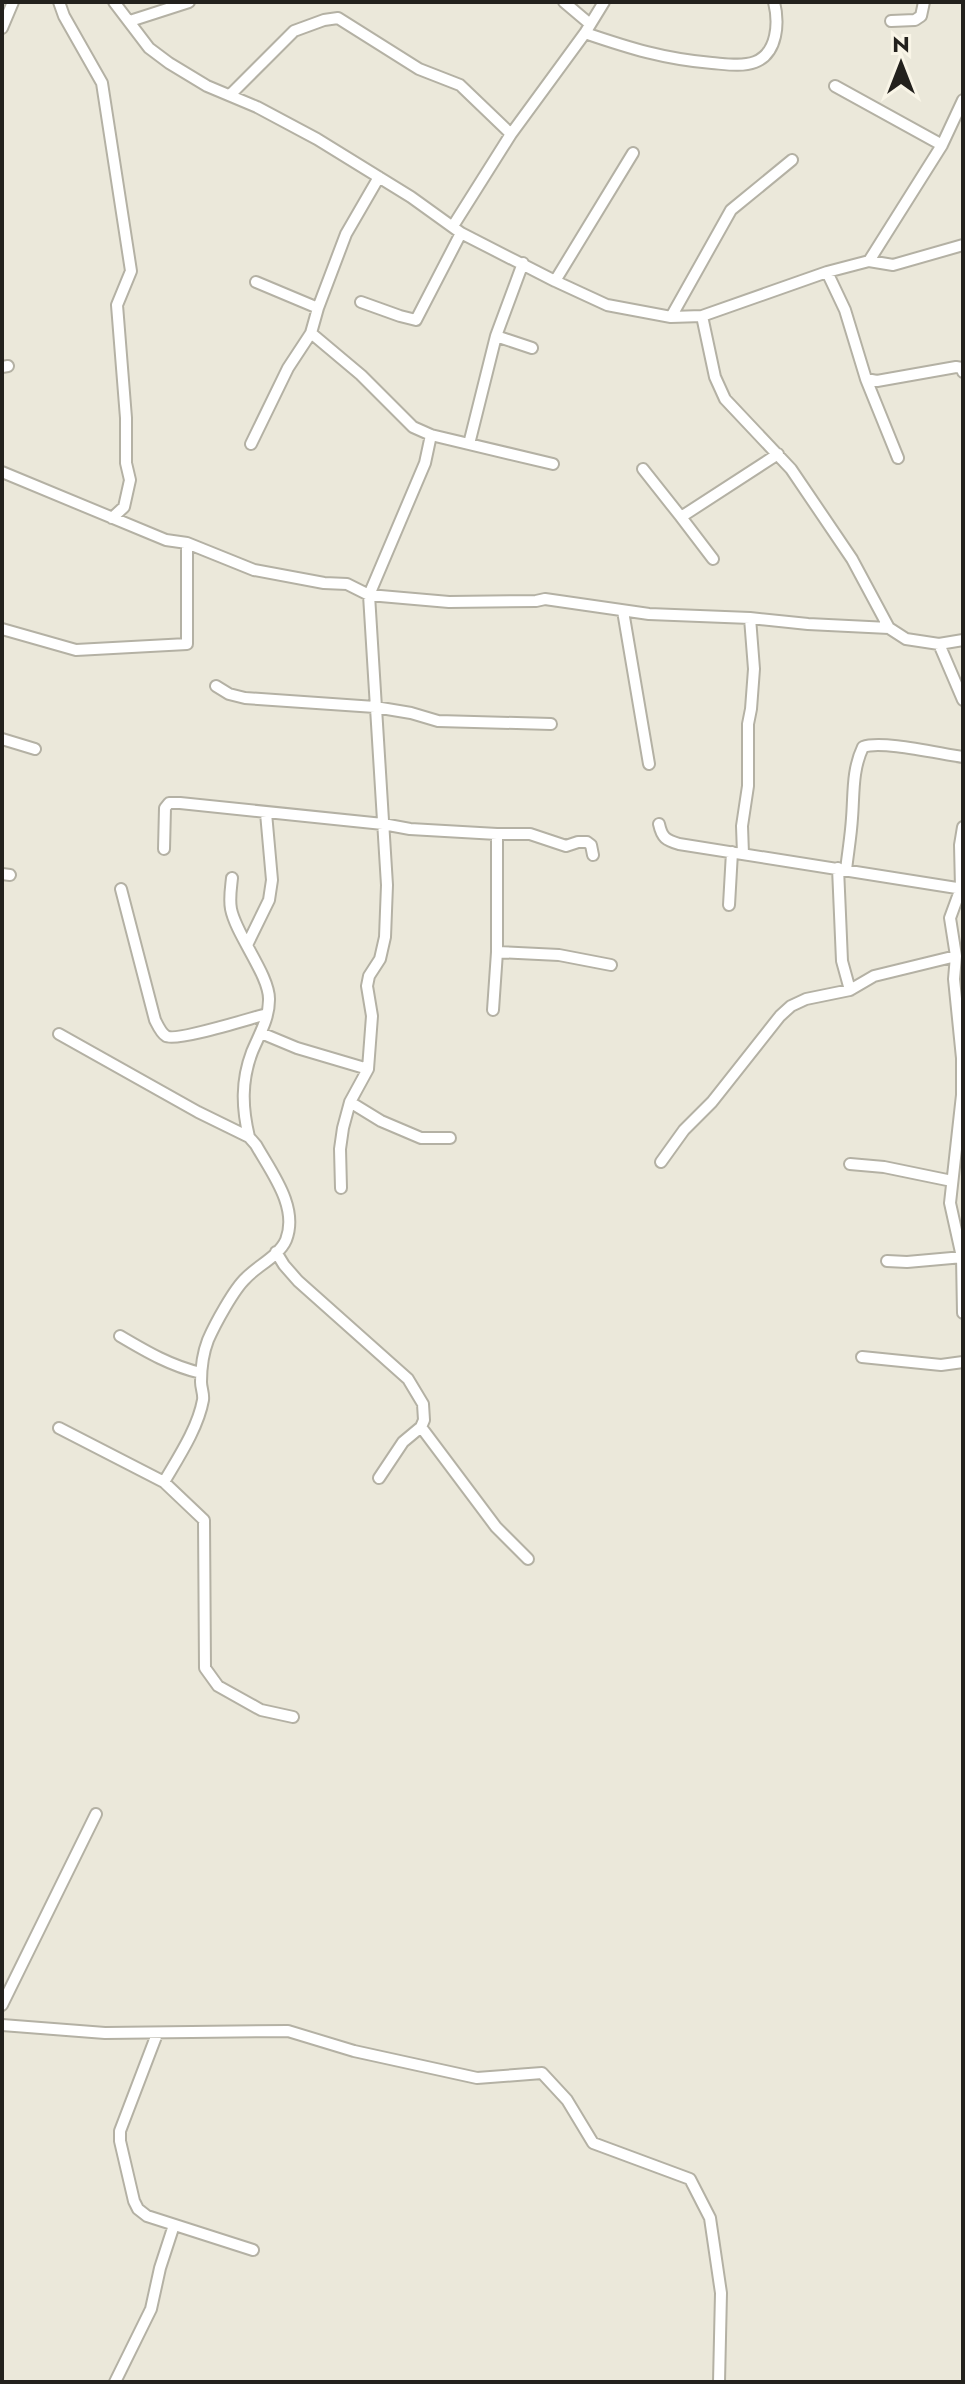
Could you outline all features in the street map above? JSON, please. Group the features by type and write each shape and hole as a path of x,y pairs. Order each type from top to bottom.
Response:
{"street":[{"path":"2,28 13,2"},
{"path":"59,2 102,83 131,271 117,305 126,418 126,463 130,480 124,507 112,518"},
{"path":"114,2 149,48 169,63 207,86 317,139 457,230 607,305 671,317 702,316 827,272 869,261 893,265 963,245"},
{"path":"130,21 189,2"},
{"path":"564,2 588,28 655,56 744,64 758,61 772,46 778,18 774,2"},
{"path":"361,302 416,320 457,230 511,134 604,2"},
{"path":"891,21 915,20 921,16 924,2"},
{"path":"230,95 294,31 338,18 419,69 460,85 511,134"},
{"path":"835,86 942,145"},
{"path":"869,261 942,145 963,100"},
{"path":"555,281 633,153"},
{"path":"671,317 731,210 792,160"},
{"path":"251,444 288,368 311,333 346,234 379,177"},
{"path":"469,444 496,336 523,263"},
{"path":"827,272 845,310 866,379 898,458"},
{"path":"256,282 318,308"},
{"path":"702,316 715,377 725,399 778,454 852,559 889,628 906,639 939,644 963,640"},
{"path":"311,333 361,375 413,427 431,435 553,464"},
{"path":"496,336 532,348"},
{"path":"866,379 877,381 956,367 962,368 963,372"},
{"path":"341,1188 340,1149 350,1102 368,1069 372,1016 367,986 369,976 380,959 385,937 387,885 369,595 425,463 431,435"},
{"path":"681,517 778,454"},
{"path":"643,469 713,559"},
{"path":"2,472 166,540 187,543 254,570 324,583 347,584 369,595 449,602 545,599 649,614 889,628"},
{"path":"2,629 76,650 187,644 187,543"},
{"path":"623,611 649,764"},
{"path":"729,905 748,786 748,724 754,669 750,618"},
{"path":"939,644 963,700"},
{"path":"216,686 229,694 245,698 375,707 438,721 551,724"},
{"path":"2,739 35,749"},
{"path":"850,990 842,961 842,869 851,830 853,778 863,747 891,746 963,757"},
{"path":"164,849 165,808 169,803 180,803 410,829 530,834 566,846 587,842 593,855"},
{"path":"247,945 269,900 272,880 266,813"},
{"path":"659,824 662,836 679,844 962,888"},
{"path":"963,827 960,845 962,888 950,918 956,956 954,979 960,1010 962,1058 962,1095 950,1203 963,1257 963,1313"},
{"path":"493,1010 497,952 497,834"},
{"path":"232,878 230,906 234,921 270,997 243,1087 243,1114 249,1137"},
{"path":"121,889 155,1020 163,1035 171,1038 267,1014"},
{"path":"497,952 559,955 611,965"},
{"path":"661,1162 684,1130 712,1102 791,1006 806,999 850,990 874,976 956,956"},
{"path":"261,1033 297,1048 368,1069"},
{"path":"59,1034 249,1137 286,1201 288,1223 285,1241 245,1278 220,1317 204,1354 201,1373 203,1398 187,1443 164,1482"},
{"path":"350,1102 381,1121 421,1138 450,1138"},
{"path":"850,1164 884,1167 952,1181"},
{"path":"276,1252 298,1281 408,1379 423,1404 421,1427 403,1442 379,1478"},
{"path":"887,1261 963,1257"},
{"path":"120,1336 154,1357 201,1373"},
{"path":"862,1357 931,1365 963,1362"},
{"path":"421,1427 496,1527 528,1559"},
{"path":"59,1428 164,1482 204,1520 205,1668 218,1686 261,1710 293,1717"},
{"path":"2,2005 96,1814"},
{"path":"2,2025 105,2033 288,2031 354,2051 477,2078 542,2073 567,2100 593,2143 690,2179 710,2218 721,2293 719,2382"},
{"path":"157,2034 120,2131 138,2209 147,2216 253,2250"},
{"path":"115,2382 151,2309 174,2225"}]}
